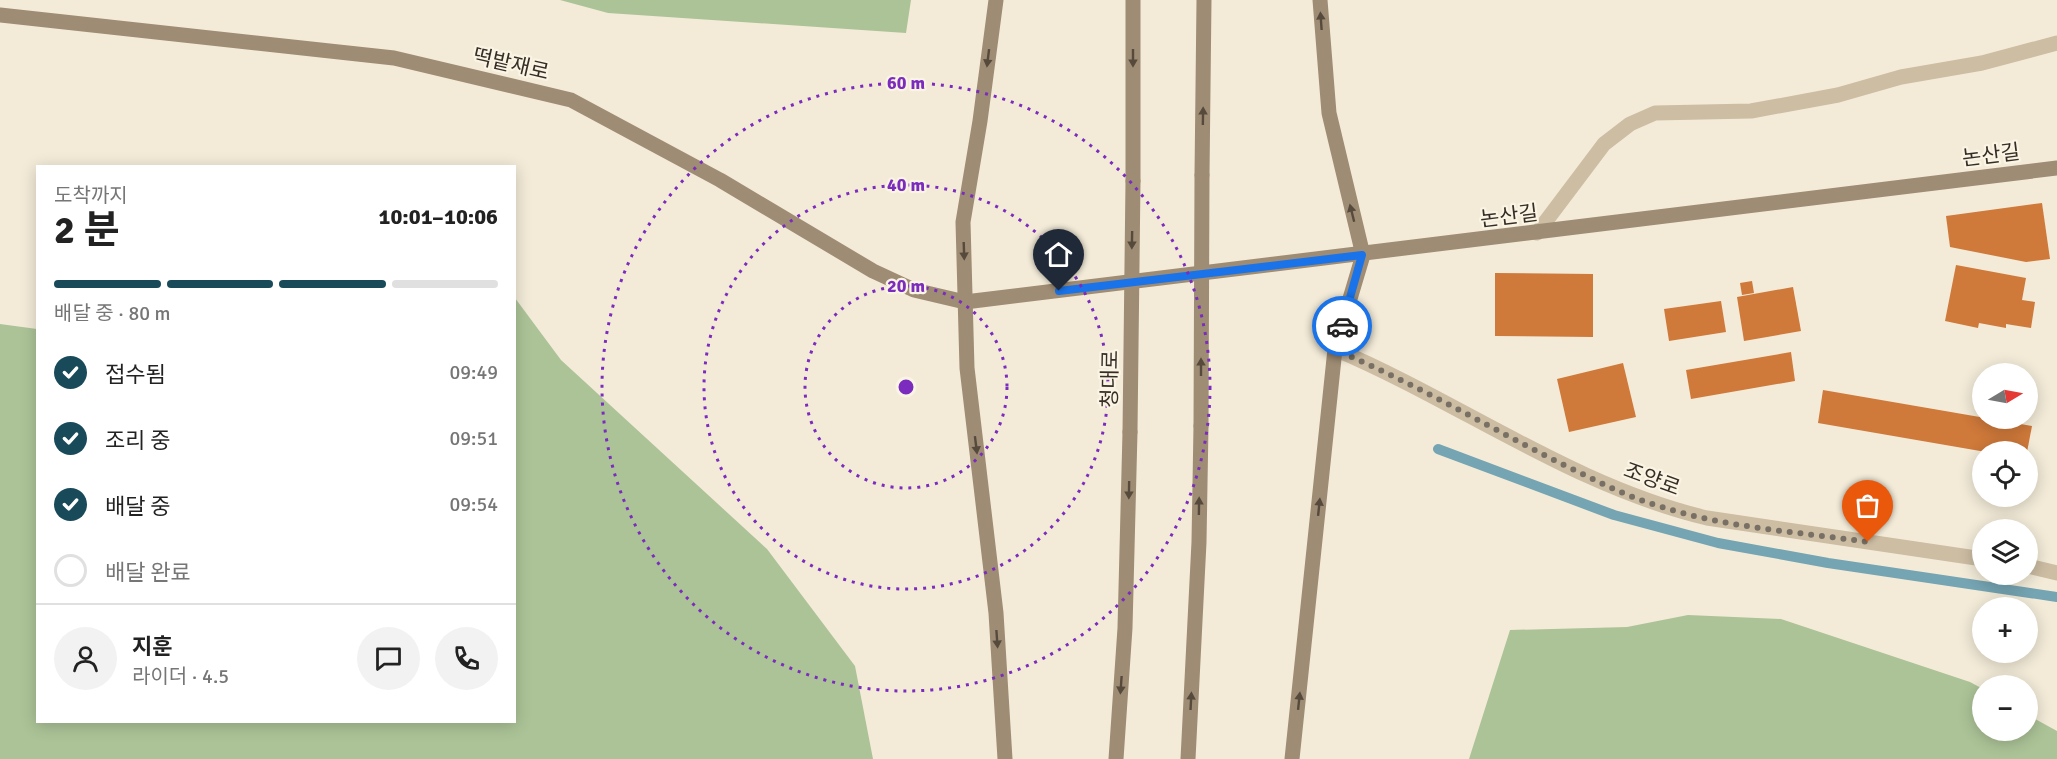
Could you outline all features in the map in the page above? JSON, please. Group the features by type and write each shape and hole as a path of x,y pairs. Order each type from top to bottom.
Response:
{"street":[{"path":"996,0 980,121 963,222 967,368 996,613 1005,759"},
{"name":"청대로","path":"1116,759 1125,628 1130,432 1133,181 1132,0"},
{"path":"1188,759 1199,542 1204,0"},
{"path":"1292,759 1335,350 1362,255 1329,113 1320,0"},
{"name":"떡밭재로","path":"0,15 394,58 571,100 720,180 873,271 914,290 965,302"},
{"path":"1537,233 1604,144 1630,124 1654,113 1751,111 1838,94 1901,77 1982,63 2057,43"},
{"name":"논산길","path":"965,302 2057,168"},
{"name":"조양로","path":"1335,350 1369,364 1496,431 1622,493 1663,508 1707,518 1972,557"},
{"path":"2038,568 2057,573"}],"green space":[{"path":"560,0 911,0 906,33 608,13"},
{"path":"516,299 561,360 767,549 855,666 873,759 0,759 0,324 36,329 36,723 516,723"},
{"path":"1688,615 1781,619 1970,682 1972,683 1972,741 2038,741 2038,721 2057,731 2057,759 1469,759 1510,630 1627,627"}],"building":[{"path":"2042,203 2050,259 2026,262 1950,247 1946,216"},
{"path":"1956,265 2026,278 2022,300 2035,302 2031,328 2006,324 2006,328 1979,323 1978,328 1945,321"},
{"path":"1495,273 1593,274 1593,337 1495,336"},
{"path":"1752,281 1754,293 1742,295 1740,283"},
{"path":"1793,287 1801,331 1744,341 1737,297"},
{"path":"1721,301 1726,332 1669,341 1664,309"},
{"path":"1791,352 1795,381 1691,399 1686,370"},
{"path":"1623,363 1636,417 1569,432 1557,379"},
{"path":"1823,390 1972,416 1972,429 2031,429 2029,441 1972,441 1972,450 1818,423"}],"waterway":[{"path":"1438,449 1614,515 1718,543 1828,563 2057,597"}],"way so far":[{"path":"1342,326 1335,350 1369,364 1496,431 1622,493 1663,508 1707,518 1868,542"}],"route":[{"path":"1059,291 1362,255 1342,326"}]}
